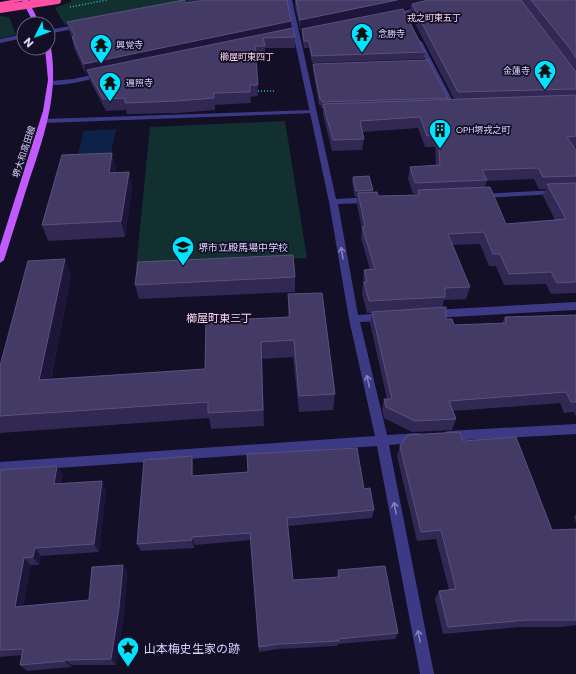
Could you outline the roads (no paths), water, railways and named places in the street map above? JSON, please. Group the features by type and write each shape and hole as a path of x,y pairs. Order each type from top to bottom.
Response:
{"highway":[{"path":"0,3 12,0"},
{"path":"0,3 24,0"},
{"path":"0,9 57,0"}],"main road":[{"path":"24,0 33,16"},
{"name":"堺大和高田線","path":"0,260 44,121 51,83 50,56"}],"street":[{"path":"292,2 297,34 307,67 316,112 354,319 382,440 427,674"},
{"path":"382,17 406,15 432,6"},
{"path":"56,31 91,24"},
{"path":"417,37 453,107"},
{"path":"0,41 16,38"},
{"path":"421,63 429,62"},
{"path":"51,83 73,81 104,74"},
{"path":"445,108 461,107"},
{"path":"473,196 576,191"},
{"path":"333,202 380,200"},
{"path":"425,315 576,306"},
{"path":"354,319 393,317"},
{"path":"0,467 382,440 576,429"}],"lane":[{"path":"44,121 316,112"}],"water":[{"path":"116,129 109,163 75,165 84,131"}],"place":[{"name":"念勝寺","path":"362,54"},
{"name":"興覚寺","path":"101,64"},
{"name":"金蓮寺","path":"545,90"},
{"name":"遍照寺","path":"110,102"},
{"name":"OPH堺戎之町","path":"440,150"},
{"name":"堺市立殿馬場中学校","path":"183,266"},
{"name":"山本梅史生家の跡","path":"128,668"}],"district":[{"name":"戎之町東五丁","path":"434,18"},
{"name":"櫛屋町東四丁","path":"247,57"},
{"name":"櫛屋町東三丁","path":"219,318"}]}
